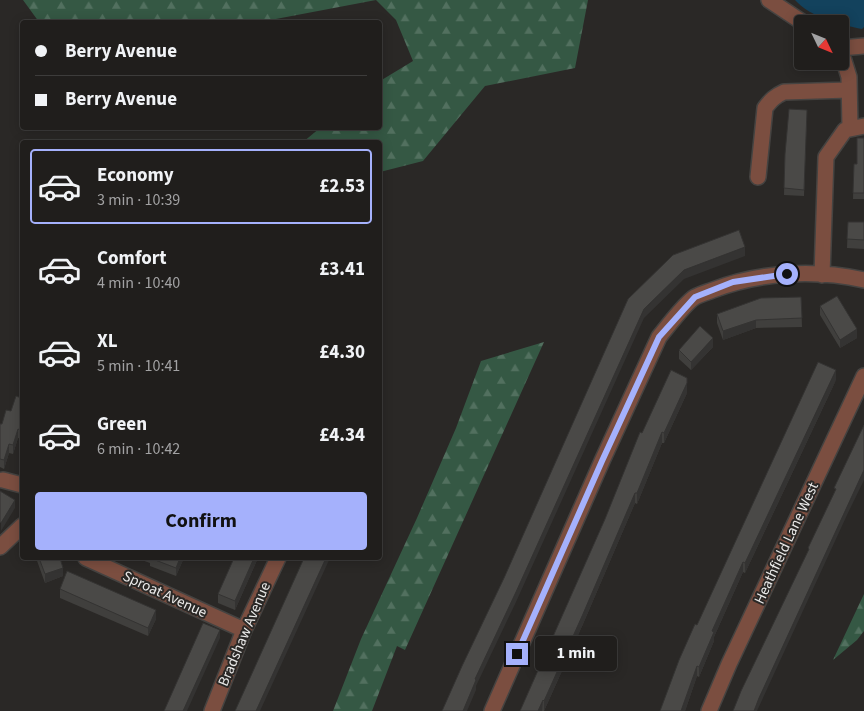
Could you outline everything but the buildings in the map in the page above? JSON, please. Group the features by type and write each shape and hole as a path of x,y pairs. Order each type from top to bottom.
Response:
{"street":[{"path":"769,0 794,17"},
{"path":"849,47 864,46"},
{"path":"822,275 826,157 845,130 857,127 849,90 847,70"},
{"path":"758,177 765,108 771,100 784,92 849,90"},
{"path":"492,711 659,337 695,297 733,282 787,274 844,276 864,280"},
{"name":"Heathfield Lane West","path":"709,711 729,664 864,376"},
{"path":"3,480 20,484"},
{"path":"0,547 20,528"},
{"name":"Sproat Avenue","path":"90,560 244,630"},
{"name":"Bradshaw Avenue","path":"212,711 244,630 277,560"}],"green space":[{"path":"23,0 376,0 271,20 38,20"},
{"path":"376,0 588,0 575,68 485,86 423,161 382,171 382,140 305,140 318,130 382,130 382,80 413,61 396,20"},
{"path":"544,342 405,650 397,646 372,711 333,711 361,639 456,428 481,361"},
{"path":"864,594 864,631 857,640 833,660"}],"water":[{"path":"795,0 864,0 864,27 862,29 849,26 849,15 815,15"}],"route":[{"path":"517,654 659,337 695,297 733,282 787,274"}]}
